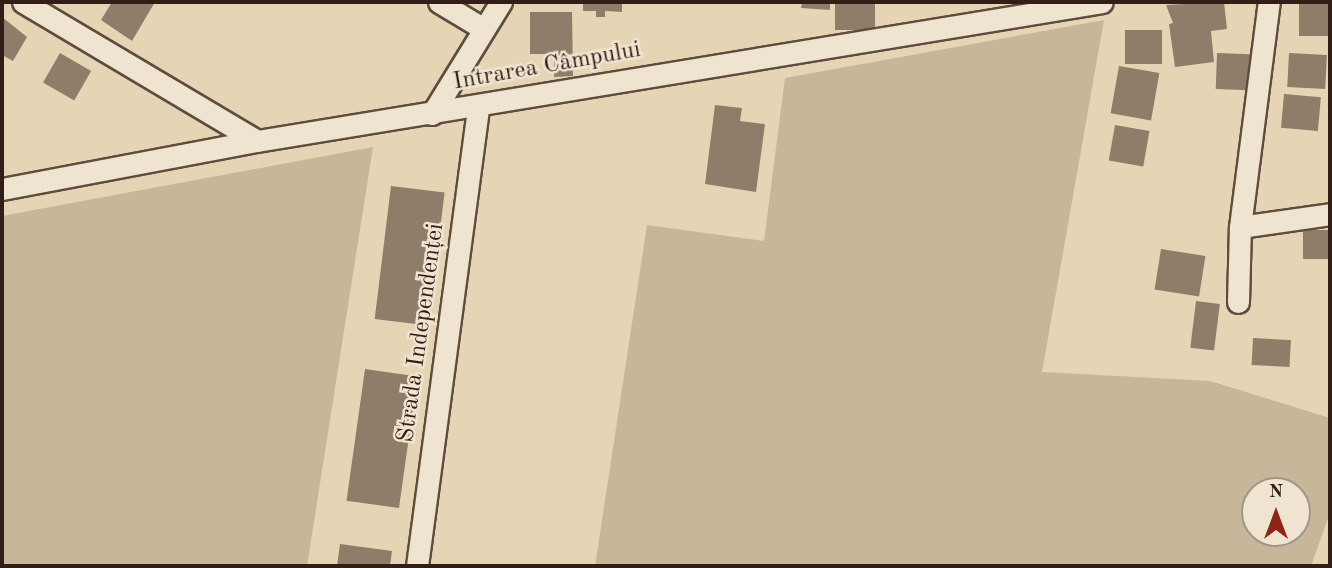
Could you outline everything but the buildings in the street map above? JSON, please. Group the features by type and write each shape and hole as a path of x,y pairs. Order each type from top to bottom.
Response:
{"street":[{"path":"23,2 257,141"},
{"path":"439,2 484,29"},
{"path":"432,114 500,2"},
{"name":"Intrarea Câmpului","path":"2,189 257,141 1102,2"},
{"path":"1238,302 1240,227 1269,2"},
{"name":"Strada Independenței","path":"417,566 478,106"},
{"path":"1240,227 1330,214"}],"shaded area":[{"path":"1104,20 1042,372 1210,381 1330,418 1330,513 1311,566 595,566 647,225 764,241 785,78"},
{"path":"373,147 307,566 2,566 2,216"}]}
